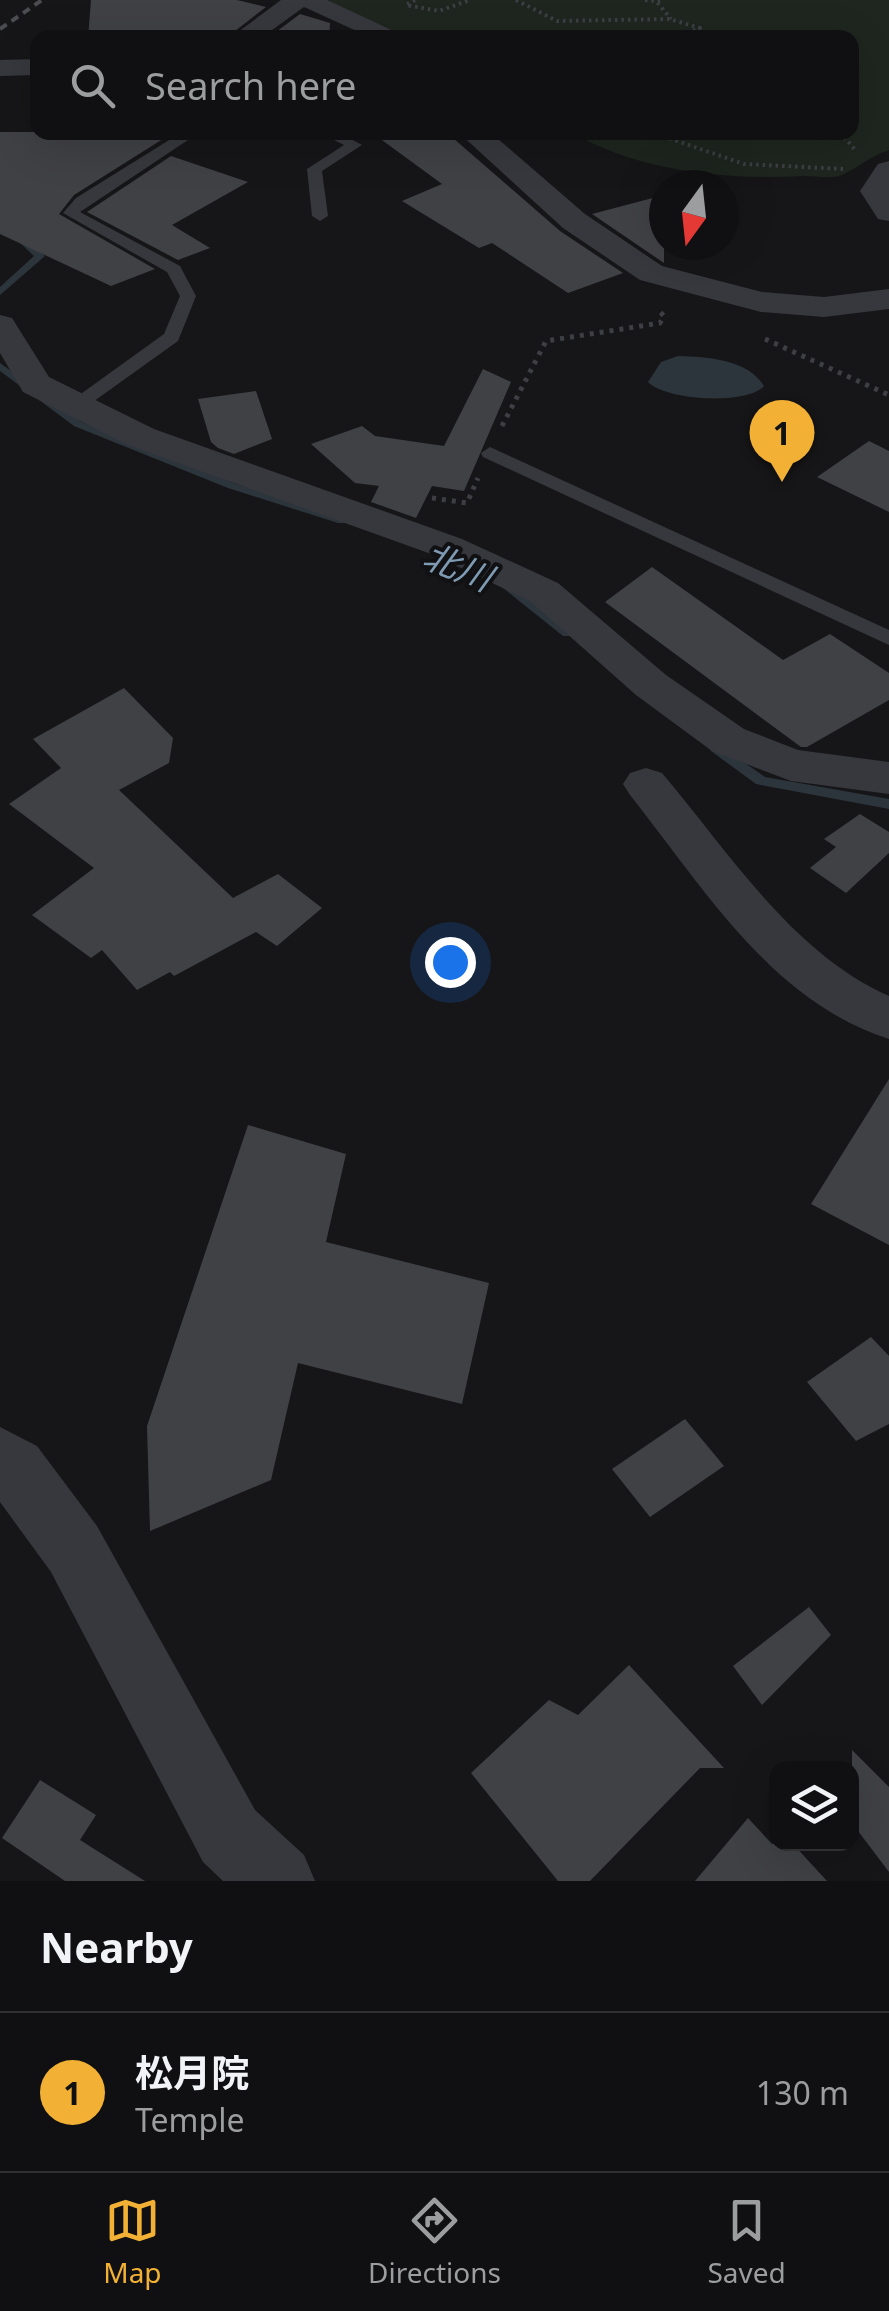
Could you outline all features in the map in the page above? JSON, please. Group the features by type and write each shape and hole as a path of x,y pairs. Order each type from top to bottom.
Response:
{"street":[{"path":"254,30 298,0"},
{"path":"314,0 314,5 376,30"},
{"path":"0,68 30,67"},
{"path":"481,140 574,221 651,273 761,302 824,307 889,299"},
{"path":"889,170 875,191 889,212"},
{"path":"0,325 36,384 140,437 448,547 544,592 651,685 728,740 791,765 889,778"},
{"path":"646,784 781,948 839,996 889,1019"},
{"path":"0,1458 14,1468 74,1549 229,1836 278,1881"}],"lane":[{"path":"77,405 172,337 188,296 174,269 71,213 80,201 180,140"},
{"path":"320,216 314,169 355,144 345,140"},
{"path":"490,453 889,638"}],"path":[{"path":"415,0 406,5 440,11 470,0"},
{"path":"516,0 531,4 554,21 672,20 700,28 696,30"},
{"path":"645,0 658,0 672,20"},
{"path":"674,140 744,164 854,169"},
{"path":"429,498 467,504 546,341 660,323 664,316 636,287 651,273"}],"shaded area":[{"path":"324,0 889,0 889,150 838,176 745,176 739,176 739,170 680,170 655,165 587,140 859,140 859,30 392,30"},
{"path":"678,356 737,365 764,386 741,396 707,398 672,393 648,382 661,362"}],"building":[{"path":"91,0 237,0 266,7 236,30 89,30"},
{"path":"300,14 330,23 330,30 279,30"},
{"path":"0,132 30,132 30,140 161,140 74,195 59,214 155,269 111,286 0,234"},
{"path":"382,140 455,140 560,231 623,273 568,293 492,243 479,248 402,201 442,184"},
{"path":"171,156 248,182 172,225 210,248 178,260 87,212"},
{"path":"649,199 649,253 592,214"},
{"path":"483,369 511,382 464,491 432,486 416,518 371,502 379,486 355,483 311,444 362,426 375,436 444,446"},
{"path":"256,391 272,439 234,454 218,448 211,442 198,399"},
{"path":"869,441 889,451 889,512 817,477"},
{"path":"652,567 783,660 830,634 889,673 889,700 801,747 605,602"},
{"path":"124,688 173,738 169,763 119,790 233,898 278,874 322,908 277,946 256,932 174,976 170,972 137,990 102,950 91,958 32,915 94,868 9,804 61,768 33,739"},
{"path":"860,814 889,832 889,853 846,893 810,868 836,847 824,839"},
{"path":"889,1079 889,1245 811,1204"},
{"path":"248,1125 346,1154 326,1242 489,1283 462,1404 298,1363 271,1480 150,1531 147,1426"},
{"path":"871,1337 889,1356 889,1424 856,1441 807,1382"},
{"path":"685,1419 724,1466 650,1517 612,1469"},
{"path":"809,1607 831,1635 762,1705 733,1666"},
{"path":"629,1665 724,1768 700,1768 590,1881 558,1881 471,1773 549,1700 578,1715"},
{"path":"852,1750 889,1787 889,1872 859,1832 859,1761 852,1761"},
{"path":"40,1780 96,1815 80,1840 145,1881 65,1881 2,1838"},
{"path":"748,1818 769,1841 769,1851 799,1851 827,1881 695,1881"}],"waterway":[{"name":"北川","path":"0,219 40,256 0,292"},
{"name":"北川","path":"0,366 78,424 232,486 342,521"},
{"name":"北川","path":"507,585 567,633"},
{"name":"北川","path":"716,748 761,781 889,804"}],"railway":[{"path":"0,29 42,0"}],"place":[{"name":"松月院","path":"782,482"}]}
